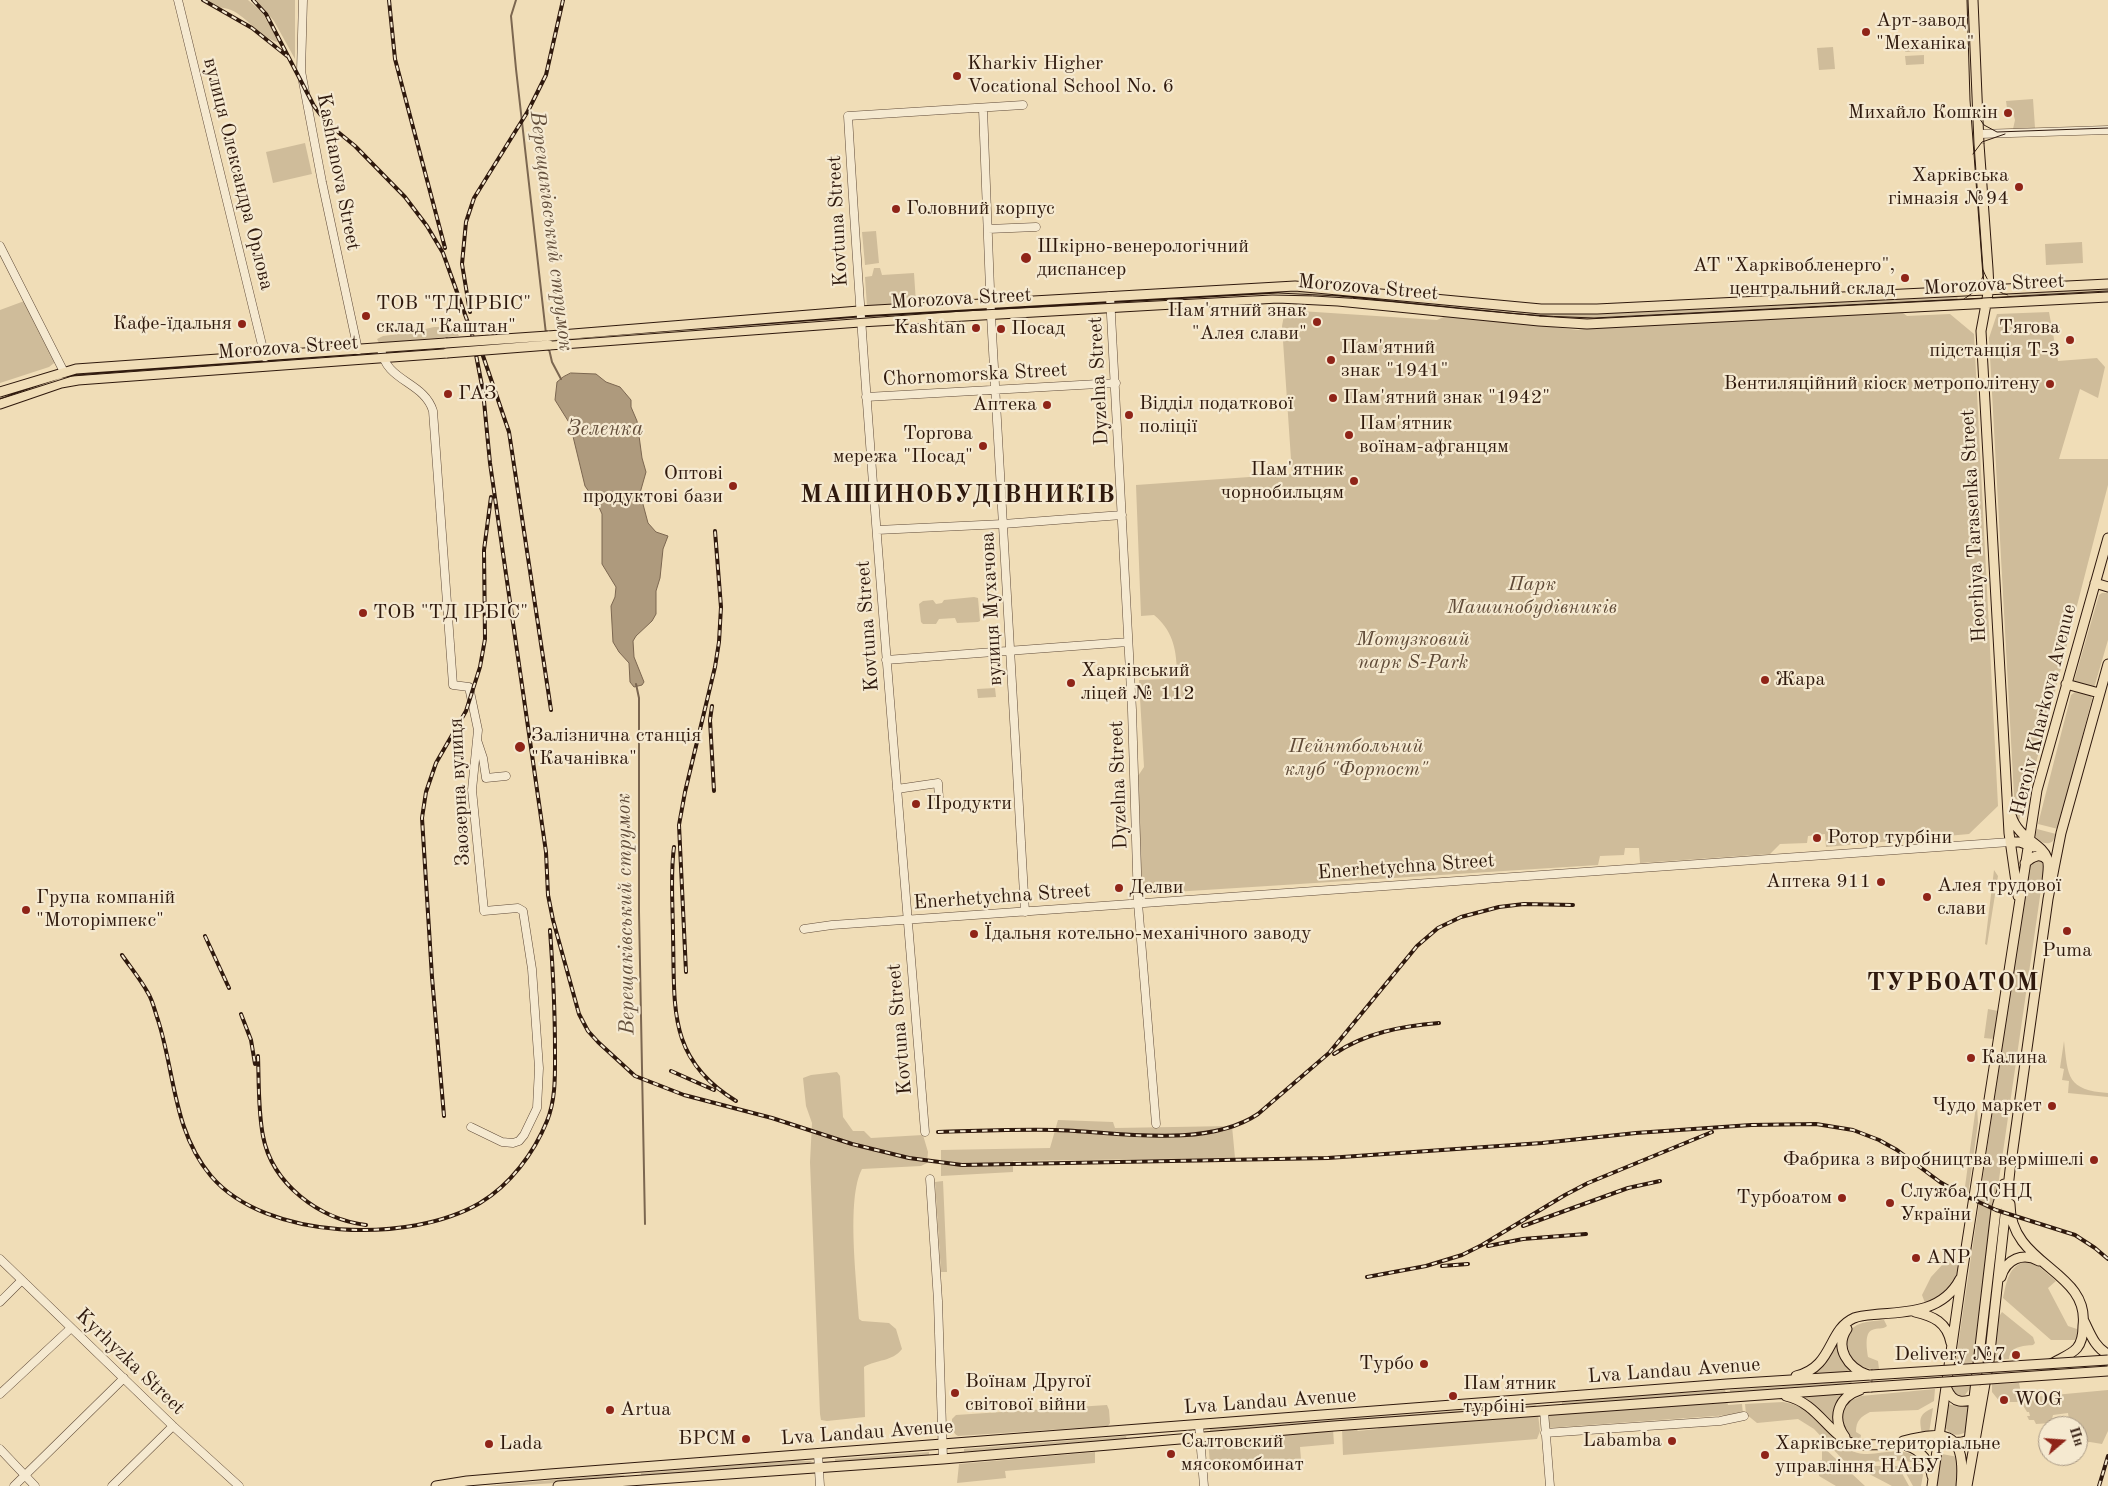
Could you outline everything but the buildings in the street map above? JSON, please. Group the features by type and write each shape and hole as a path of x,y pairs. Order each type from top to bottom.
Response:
{"main road":[{"name":"Heorhiya Tarasenka Street","path":"1974,0 1979,134 1988,266 1988,290 1981,330 2010,842 2019,904"},
{"name":"Morozova Street","path":"0,392 64,372 84,369 548,336 860,311 1295,286 1541,309 1597,309 2108,284"},
{"name":"Morozova Street","path":"0,404 61,384 84,380 860,322 1278,298 1306,298 1587,324 2108,297"},
{"path":"1964,304 1977,313 1981,330"},
{"path":"219,360 220,371"},
{"path":"84,369 84,380"},
{"name":"Heroiv Kharkova Avenue","path":"1932,1486 1962,1274 2040,777 2108,538"},
{"path":"2095,583 2108,587"},
{"path":"1964,1486 1973,1432 1985,1386 2010,1170 2048,899 2061,833 2108,664"},
{"path":"2066,684 2099,693"},
{"path":"2008,798 2014,824 2029,843 2046,855 2048,862 2048,899"},
{"path":"2010,842 2029,843"},
{"path":"2026,863 2036,856 2044,857 2048,862"},
{"path":"2010,1170 2010,1210 2014,1228 2023,1242 2080,1297 2083,1305 2082,1337 2077,1348 2051,1364"},
{"path":"1973,1432 1970,1397 1975,1388 1996,1210 2010,1170"},
{"path":"1994,1308 2002,1274 2007,1265 2017,1258 2026,1256 2044,1263"},
{"path":"1770,1381 1802,1375 1815,1368 1824,1359 1844,1325 1851,1320 1865,1315 1914,1312 1932,1305 1954,1289 1962,1274"},
{"path":"1914,1312 1932,1317 1940,1322 1948,1332 1952,1347"},
{"path":"1865,1315 1846,1330 1842,1339 1842,1347 1845,1357 1851,1365 1870,1375"},
{"path":"2084,1321 2100,1350 2108,1354"},
{"name":"Lva Landau Avenue","path":"436,1486 492,1479 1770,1381 2108,1360"},
{"name":"Lva Landau Avenue","path":"558,1486 1770,1394 2108,1371"},
{"path":"1859,1376 1860,1388"},
{"path":"1947,1389 1954,1400 1970,1400 1980,1395 1985,1386"},
{"path":"1852,1444 1839,1427 1837,1419 1839,1407 1842,1401 1851,1393 1871,1387"},
{"path":"1770,1394 1786,1396 1802,1402 1819,1414 1842,1438 1852,1444 1865,1446 1939,1440 1953,1442 1973,1432"},
{"path":"1543,1399 1544,1411"},
{"path":"1180,1426 1182,1438"},
{"path":"1953,1442 1962,1461 1964,1486"},
{"path":"1894,1444 1913,1448 1924,1458 1930,1468 1932,1486"},
{"path":"633,1468 634,1481"}],"street":[{"name":"вулиця Олександра Орлова","path":"178,0 266,356"},
{"name":"Kashtanova Street","path":"303,0 301,71 322,182 358,350"},
{"path":"983,109 1022,105"},
{"name":"Kovtuna Street","path":"925,1132 860,322 848,116 983,109"},
{"name":"вулиця Мухачова","path":"983,109 991,315 1025,912"},
{"path":"1979,134 2108,130"},
{"path":"988,229 1036,227"},
{"path":"0,246 4,264 64,372"},
{"name":"Dyzelna Street","path":"1110,296 1128,642 1138,903 1156,1124"},
{"path":"381,348 383,359"},
{"name":"Заозерна вулиця","path":"383,359 397,376 424,395 433,411 453,684 469,687 478,730 472,790 484,910 522,909 525,915 534,993 540,1087 536,1112 519,1141 510,1144 471,1127"},
{"name":"Chornomorska Street","path":"866,397 1116,383"},
{"path":"877,530 1003,524 1122,515"},
{"path":"886,660 1128,642"},
{"path":"476,738 483,758 486,778 506,776"},
{"path":"897,789 938,783 939,799"},
{"name":"Enerhetychna Street","path":"804,929 832,925 2010,842"},
{"path":"930,1179 938,1301 943,1458"},
{"name":"Kyrhyzka Street","path":"0,1259 173,1426 239,1486"},
{"path":"0,1302 21,1281"},
{"path":"0,1394 71,1328"},
{"path":"14,1486 124,1378"},
{"path":"1544,1411 1550,1486"},
{"path":"1545,1433 1711,1422 1744,1416"},
{"path":"1199,1425 1204,1486"},
{"path":"112,1486 173,1426"},
{"path":"0,1449 35,1486"},
{"path":"818,1454 820,1486"}],"green space":[{"path":"203,0 248,0 262,12 279,42 268,38 237,13 206,3"},
{"path":"256,0 295,0 295,59 274,21"},
{"path":"1923,43 1924,51 1905,52 1905,44"},
{"path":"1833,47 1835,69 1819,70 1817,48"},
{"path":"1924,55 1924,64 1906,65 1905,56"},
{"path":"2033,99 2035,128 2013,129 2015,120 2012,109 2007,108 2006,101"},
{"path":"305,143 312,174 273,183 266,152"},
{"path":"876,231 879,263 865,265 862,232"},
{"path":"2082,242 2083,263 2046,265 2045,244"},
{"path":"874,268 880,268 882,275 914,273 916,303 867,307 865,277 872,276"},
{"path":"2108,287 2108,294 2009,299 2009,292"},
{"path":"1296,288 1538,311 1957,294 1958,302 1582,319 1538,318 1315,297 1114,306 1113,298"},
{"path":"1108,299 1108,306 992,313 992,305"},
{"path":"27,300 58,360 49,367 0,383 0,310"},
{"path":"987,306 988,313 862,321 861,312"},
{"name":"Парк Машинобудівників","path":"1285,310 1437,320 1446,316 1471,317 1578,330 1594,327 1899,310 1907,316 1950,314 1974,334 1998,806 1969,834 1826,847 1825,834 1808,836 1807,843 1780,844 1770,854 1640,863 1639,848 1625,848 1624,855 1600,856 1598,865 1142,894 1138,776 1144,767 1139,680 1165,679 1177,670 1174,646 1165,627 1154,615 1141,616 1136,485 1292,474 1282,326"},
{"path":"2049,312 2058,361 2097,358 2105,367 2098,398 2080,389 2059,459 2108,459 2108,485 2043,738 2019,821 2015,814 1989,338 1997,314"},
{"path":"855,313 855,321 726,331 726,324"},
{"path":"434,327 452,329 459,336 379,343 377,339 383,336"},
{"path":"377,351 378,356 221,369 220,362"},
{"path":"217,362 217,369 86,378 85,371"},
{"path":"2108,593 2108,640 2094,688 2074,681 2099,595"},
{"path":"978,598 980,621 978,622 957,623 955,618 939,619 936,624 923,624 921,622 919,604 923,601 933,600 936,604 942,603 944,600"},
{"path":"995,688 996,697 978,698 977,689"},
{"path":"2075,692 2091,695 2092,699 2058,829 2038,824 2071,695"},
{"path":"2037,829 2056,834 2053,841 2043,843 2039,840 2035,836"},
{"path":"2036,857 2044,862 2044,869 1971,1387 1965,1395 1956,1396 1952,1386 2029,865"},
{"path":"1994,870 1998,876 1987,945 1985,944"},
{"path":"1988,1009 1998,1011 1994,1039 1984,1038"},
{"path":"2064,1041 2067,1064 2072,1079 2084,1089 2108,1093 2108,1097 2068,1093 2069,1081 2062,1080 2064,1069 2060,1068"},
{"path":"837,1072 840,1076 843,1117 853,1131 864,1131 871,1138 923,1135 928,1152 927,1163 921,1166 862,1169 854,1200 853,1220 859,1319 862,1321 889,1323 896,1329 902,1349 894,1356 864,1367 865,1417 827,1421 821,1420 820,1414 810,1162 812,1123 806,1106 803,1078 811,1075"},
{"path":"1976,1106 1978,1123 1968,1195 1964,1194"},
{"path":"1058,1120 1113,1122 1115,1128 1232,1126 1235,1158 1013,1161 1013,1172 941,1176 941,1150 1050,1148"},
{"path":"943,1181 947,1272 941,1272 935,1182"},
{"path":"1953,1252 1957,1261 1957,1277 1953,1284 1941,1295 1925,1303 1922,1295 1931,1277 1943,1264 1945,1254"},
{"path":"2028,1261 2036,1264 2056,1281 2048,1288 2068,1326 2077,1329 2078,1335 2075,1340 2051,1340 2003,1298 2007,1280 2012,1270 2021,1263"},
{"path":"2002,1312 2033,1337 2035,1343 2014,1349 2009,1359 1994,1360 1998,1318"},
{"path":"1884,1320 1887,1326 1872,1330 1867,1338 1868,1357 1878,1361 1879,1369 1869,1369 1860,1366 1848,1354 1845,1347 1845,1339 1849,1332 1857,1325 1870,1321"},
{"path":"1837,1344 1840,1354 1850,1371 1815,1374 1814,1373 1824,1363"},
{"path":"1851,1381 1852,1383 1730,1393 1730,1390"},
{"path":"2019,1383 2022,1398 2108,1390 2108,1431 2102,1444 2088,1442 2088,1416 2068,1416 2068,1413 2038,1416 2038,1424 2036,1424 2034,1420 2029,1420 2027,1416 2030,1416 2029,1412 2027,1412 2021,1402 2000,1402 1992,1392 1992,1384"},
{"path":"1935,1389 1934,1401 1918,1410 1870,1412 1864,1416 1858,1422 1856,1428 1856,1432 1861,1435 1860,1441 1849,1435 1842,1424 1842,1412 1845,1406 1850,1401 1861,1396"},
{"path":"1725,1390 1726,1393 1562,1404 1562,1401"},
{"path":"1840,1393 1842,1396 1833,1423 1804,1400 1806,1396"},
{"path":"1727,1401 1728,1405 1742,1404 1743,1414 1548,1428 1546,1413"},
{"path":"1783,1402 1807,1411 1835,1439 1852,1451 1861,1454 1897,1451 1906,1453 1915,1456 1925,1464 1925,1468 1919,1464 1900,1461 1847,1464 1814,1429 1798,1419 1757,1423 1746,1414 1745,1404"},
{"path":"1948,1404 1959,1407 1970,1406 1967,1431 1964,1433 1952,1434 1945,1427"},
{"path":"1107,1405 1110,1423 1108,1426 958,1436 952,1426 952,1419 956,1415"},
{"path":"1536,1405 1535,1407 1210,1432 1210,1429"},
{"path":"1933,1408 1929,1433 1922,1435 1921,1418 1924,1413"},
{"path":"1538,1414 1540,1431 1537,1439 1343,1455 1342,1428 1355,1428 1358,1431 1377,1429 1384,1425"},
{"path":"1333,1429 1334,1444 1300,1447 1301,1459 1210,1465 1208,1439"},
{"path":"1126,1436 1127,1439 964,1452 964,1449"},
{"path":"1822,1446 1865,1486 1836,1486 1819,1476 1818,1461 1822,1460"},
{"path":"929,1452 929,1455 835,1462 835,1459"},
{"path":"1095,1452 1095,1463 1005,1471 1006,1478 957,1483 959,1464"},
{"path":"1942,1454 1958,1457 1958,1486 1937,1486"},
{"path":"812,1461 810,1463 641,1476 641,1473"},
{"path":"1854,1466 1898,1466 1909,1486 1892,1486"},
{"path":"1902,1466 1919,1468 1923,1475 1921,1486 1913,1486"},
{"path":"624,1475 625,1478 486,1486"}],"water":[{"name":"Зеленка","path":"571,373 596,374 606,382 620,387 631,400 631,407 637,421 642,458 646,472 640,493 648,523 656,532 668,536 663,549 660,578 656,591 656,614 633,641 634,657 644,682 642,685 634,687 630,682 629,663 613,642 611,606 615,597 616,587 602,564 602,514 585,486 570,424 555,400 557,382"}],"waterway":[{"name":"Верещаківський струмок","path":"516,0 511,16 546,334"},
{"name":"Верещаківський струмок","path":"549,349 552,362 561,379"},
{"name":"Верещаківський струмок","path":"636,684 639,698 639,912 645,1224"}],"tram line":[{"path":"0,399 72,376 963,311 1272,295 1353,298 1513,314 1594,318 1964,299 1978,289 1983,276 1970,100 1967,0"},
{"path":"1972,108 1984,125 1997,132 2108,128"},
{"path":"1973,154 1982,142 2005,134"},
{"path":"1983,270 1992,286 1999,292 2008,295"},
{"path":"1966,299 2108,291"}],"railway":[{"path":"203,0 252,28 287,56"},
{"path":"253,0 266,14 314,106 327,123 355,146 405,197 427,226 443,253 472,334 483,391 490,463 546,852 548,895 553,920 579,1014 588,1031 635,1076 684,1095 772,1118 852,1144 909,1158 962,1165 1328,1158 1542,1143 1636,1133 1751,1125 1816,1124 1853,1130 1879,1140 1897,1150 1940,1182 1959,1193 1996,1210 2075,1235 2108,1259"},
{"path":"389,0 395,59 445,248"},
{"path":"470,312 462,264 466,222 474,198 528,111 546,75 563,0"},
{"path":"481,350 509,432 551,710"},
{"path":"444,1116 432,977 422,818 426,792 436,763 466,711 480,667 485,639 484,550 491,497"},
{"path":"686,972 679,825 719,642 721,607 715,531"},
{"path":"712,706 710,720 714,791"},
{"path":"674,847 672,880 674,986 679,1030 686,1049 697,1068 714,1085 736,1101"},
{"path":"938,1132 1056,1130 1160,1136 1213,1132 1237,1125 1258,1114 1329,1053 1417,946 1438,928 1461,917 1499,907 1524,904 1573,905"},
{"path":"122,955 151,999 164,1040 182,1121 199,1159 211,1176 235,1198 266,1213 302,1224 340,1229 379,1230 416,1225 451,1216 480,1203 511,1178 528,1156 542,1133 552,1104 555,1069 555,1021 550,930"},
{"path":"205,936 229,988"},
{"path":"241,1014 251,1040 255,1064"},
{"path":"1334,1054 1358,1041 1384,1032 1411,1026 1439,1023"},
{"path":"258,1056 261,1126 268,1153 276,1169 287,1184 315,1207 331,1215 366,1225"},
{"path":"671,1071 714,1090"},
{"path":"1367,1277 1426,1266 1462,1255 1588,1183 1712,1132"},
{"path":"1523,1226 1628,1188 1660,1181"},
{"path":"1488,1246 1523,1239 1586,1234"},
{"path":"1442,1266 1468,1264"},
{"path":"2099,1486 2108,1456"}],"place":[{"name":"Арт-завод \"Механіка\"","path":"1866,32"},
{"name":"Kharkiv Higher Vocational School No. 6","path":"957,76"},
{"name":"Михайло Кошкін","path":"2008,113"},
{"name":"Харківська гімназія №94","path":"2019,187"},
{"name":"Головний корпус","path":"896,209"},
{"name":"Шкірно-венерологічний диспансер","path":"1026,258"},
{"name":"АТ \"Харківобленерго\", центральний склад","path":"1905,278"},
{"name":"ТОВ \"ТД ІРБІС\" склад \"Каштан\"","path":"366,316"},
{"name":"Пам'ятний знак \"Алея слави\"","path":"1317,322"},
{"name":"Кафе-їдальня","path":"242,324"},
{"name":"Kashtan","path":"976,328"},
{"name":"Посад","path":"1001,329"},
{"name":"Тягова підстанція Т-3","path":"2070,340"},
{"name":"Пам'ятний знак \"1941\"","path":"1331,360"},
{"name":"Вентиляційний кіоск метрополітену","path":"2050,384"},
{"name":"ГАЗ","path":"448,394"},
{"name":"Пам'ятний знак \"1942\"","path":"1333,398"},
{"name":"Аптека","path":"1047,405"},
{"name":"Відділ податкової поліції","path":"1129,415"},
{"name":"Пам'ятник воїнам-афганцям","path":"1349,435"},
{"name":"Торгова мережа \"Посад\"","path":"983,446"},
{"name":"Пам'ятник чорнобильцям","path":"1354,481"},
{"name":"Оптові продуктові бази","path":"733,486"},
{"name":"ТОВ \"ТД ІРБІС\"","path":"363,613"},
{"name":"Жара","path":"1765,680"},
{"name":"Харківський ліцей № 112","path":"1071,683"},
{"name":"Залізнична станція \"Качанівка\"","path":"520,747"},
{"name":"Продукти","path":"916,804"},
{"name":"Ротор турбіни","path":"1817,838"},
{"name":"Аптека 911","path":"1881,882"},
{"name":"Делви","path":"1119,888"},
{"name":"Алея трудової слави","path":"1927,897"},
{"name":"Група компаній \"Моторімпекс\"","path":"26,910"},
{"name":"Puma","path":"2067,931"},
{"name":"Їдальня котельно-механічного заводу","path":"974,934"},
{"name":"Калина","path":"1971,1058"},
{"name":"Чудо маркет","path":"2052,1106"},
{"name":"Фабрика з виробництва вермішелі","path":"2094,1160"},
{"name":"Турбоатом","path":"1842,1198"},
{"name":"Служба ДСНД України","path":"1890,1203"},
{"name":"ANP","path":"1916,1258"},
{"name":"Delivery №7","path":"2016,1355"},
{"name":"Турбо","path":"1424,1364"},
{"name":"Воїнам Другої світової війни","path":"955,1393"},
{"name":"Пам'ятник турбіні","path":"1453,1396"},
{"name":"WOG","path":"2004,1400"},
{"name":"Artua","path":"610,1410"},
{"name":"БРСМ","path":"746,1439"},
{"name":"Labamba","path":"1672,1441"},
{"name":"Lada","path":"489,1444"},
{"name":"Салтовский мясокомбинат","path":"1171,1454"},
{"name":"Харківське територіальне управління НАБУ","path":"1765,1455"}],"district":[{"name":"МАШИНОБУДІВНИКІВ","path":"958,495"},
{"name":"ТУРБОАТОМ","path":"1953,983"}],"park label":[{"name":"Мотузковий парк S-Park","path":"1413,652"},
{"name":"Пейнтбольний клуб \"Форпост\"","path":"1356,758"}]}
